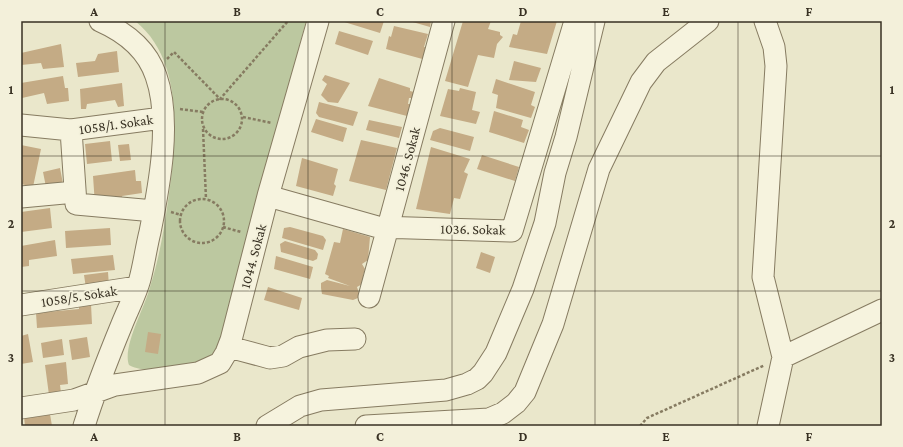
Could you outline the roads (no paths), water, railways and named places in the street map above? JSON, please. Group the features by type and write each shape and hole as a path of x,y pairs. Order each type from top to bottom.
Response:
{"street":[{"path":"84,426 94,393 137,287 160,211 162,159 168,113 159,85 148,60 130,38 100,21"},
{"name":"1044. Sokak","path":"21,408 74,400 115,385 198,373 220,363 229,347 268,196 318,21"},
{"name":"1046. Sokak","path":"369,297 389,228 444,21"},
{"name":"1036. Sokak","path":"268,196 378,227 512,231 575,21"},
{"path":"267,426 300,406 321,400 446,390 467,384 483,373 496,353 523,289 543,230 555,173 566,137 594,21"},
{"path":"366,426 488,418 503,413 525,392 553,324 599,169 641,82 656,62 708,21"},
{"path":"765,21 774,47 776,66 763,278 783,357 768,426"},
{"name":"1058/1. Sokak","path":"21,125 71,130 168,113"},
{"name":"1058/1. Sokak","path":"71,130 75,192"},
{"path":"21,198 75,192 76,204 160,211"},
{"name":"1058/5. Sokak","path":"21,305 137,287"},
{"path":"783,357 882,310"},
{"path":"229,347 270,358 284,356 299,347 326,340 355,339"}]}
